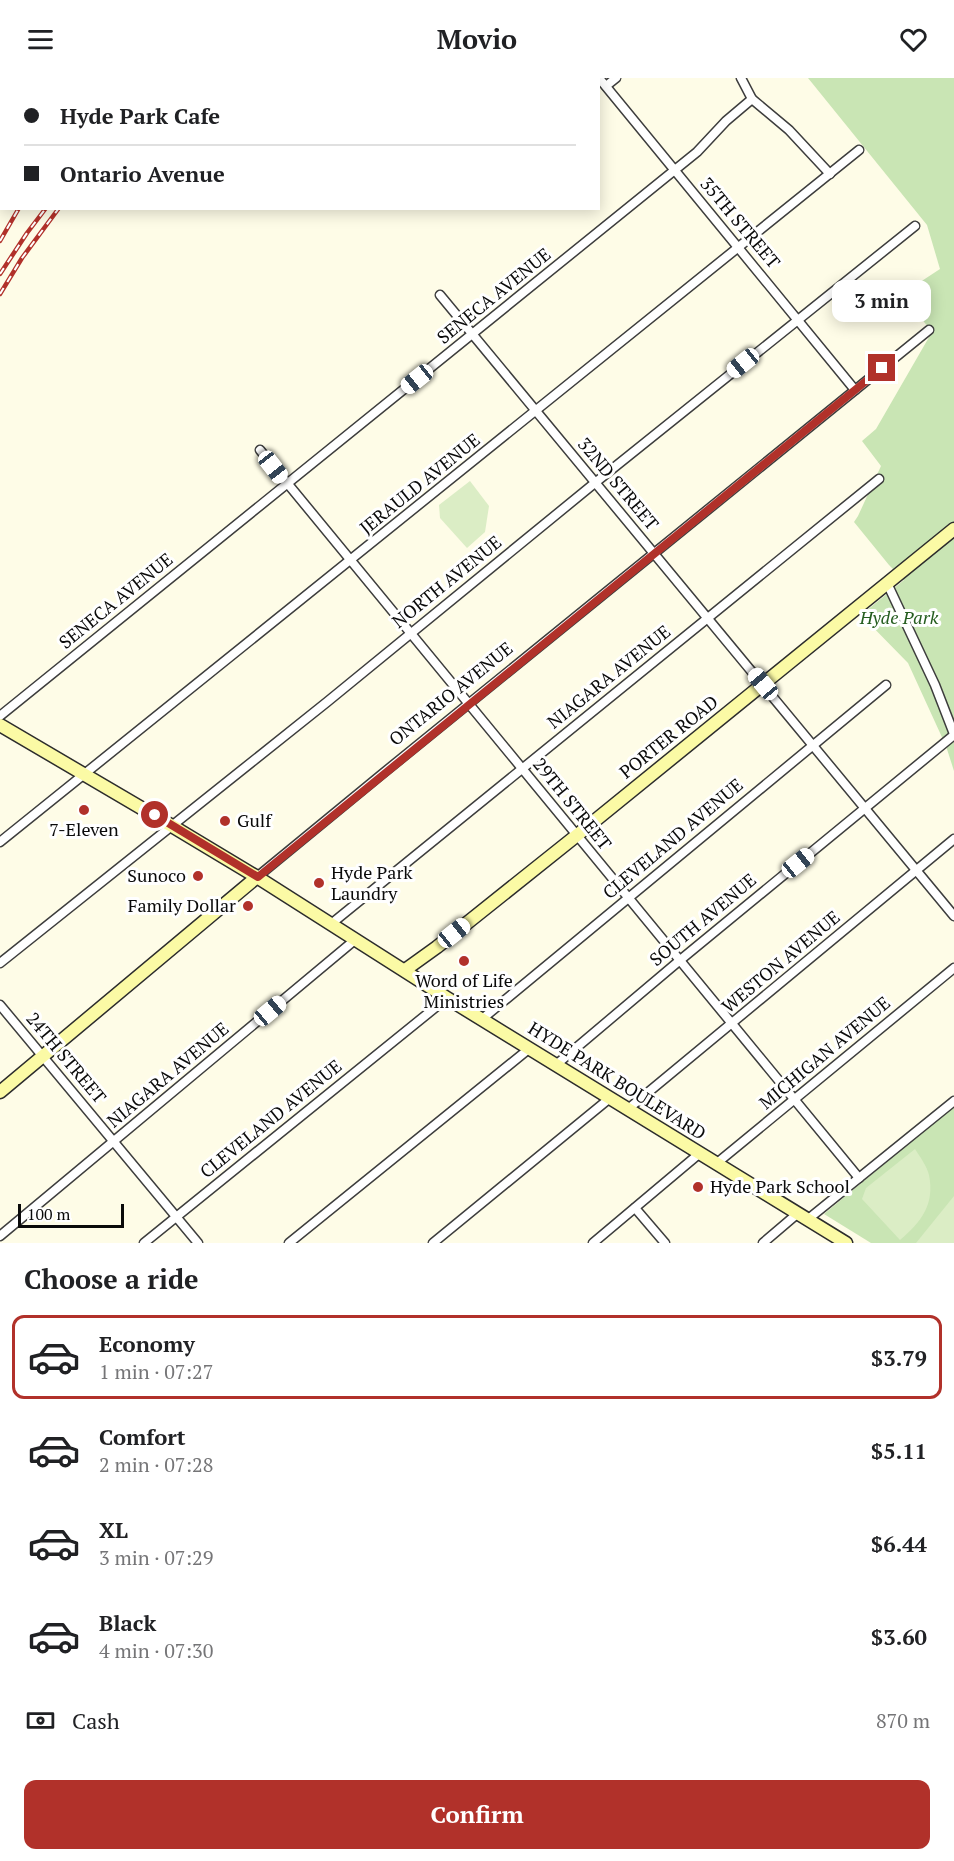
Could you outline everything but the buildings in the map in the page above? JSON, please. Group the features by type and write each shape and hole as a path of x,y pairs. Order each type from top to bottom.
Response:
{"main road":[{"name":"PORTER ROAD","path":"405,970 576,836 954,529"},
{"name":"HYDE PARK BOULEVARD","path":"0,726 258,877 447,998 846,1243"},
{"name":"ONTARIO AVENUE","path":"0,1092 258,877"}],"street":[{"path":"606,86 616,78"},
{"path":"741,78 752,99 789,130 830,174"},
{"name":"35TH STREET","path":"600,79 855,390"},
{"name":"SENECA AVENUE","path":"0,716 674,171 752,99"},
{"name":"JERAULD AVENUE","path":"0,842 859,150"},
{"name":"NORTH AVENUE","path":"0,963 915,226"},
{"name":"32ND STREET","path":"441,295 954,916"},
{"name":"ONTARIO AVENUE","path":"258,877 929,330"},
{"name":"29TH STREET","path":"260,450 860,1178"},
{"name":"NIAGARA AVENUE","path":"331,924 879,479"},
{"path":"887,583 935,685 954,735"},
{"name":"CLEVELAND AVENUE","path":"482,1019 886,685"},
{"name":"SOUTH AVENUE","path":"557,1064 954,735"},
{"name":"WESTON AVENUE","path":"628,1109 954,839"},
{"name":"NIAGARA AVENUE","path":"0,1236 356,939"},
{"name":"MICHIGAN AVENUE","path":"717,1163 954,968"},
{"name":"CLEVELAND AVENUE","path":"144,1243 447,998"},
{"name":"24TH STREET","path":"0,1005 198,1243"},
{"path":"290,1243 530,1048"},
{"path":"433,1243 610,1098"},
{"path":"763,1243 860,1178 954,1101"},
{"path":"593,1243 700,1153"},
{"path":"635,1208 665,1243"}],"green space":[{"name":"Hyde Park","path":"808,78 954,78 954,771 946,746 908,663 861,615 904,580 854,522 881,466 862,441 876,429 932,332 902,294 940,269 927,225"},
{"path":"470,481 489,506 485,532 467,548 440,518 439,505"},
{"path":"954,1106 954,1243 871,1243 824,1214"},
{"path":"915,1149 928,1172 930,1195 925,1212 900,1240 862,1199 866,1188"},
{"path":"954,1196 954,1243 916,1243"}],"railway":[{"path":"0,241 18,210"},
{"path":"0,274 44,210"},
{"path":"0,294 22,258 58,210"}],"place":[{"name":"7-Eleven","path":"84,810"},
{"name":"Gulf","path":"225,821"},
{"name":"Sunoco","path":"198,876"},
{"name":"Hyde Park Laundry","path":"319,883"},
{"name":"Family Dollar","path":"248,906"},
{"name":"Word of Life Ministries","path":"464,961"},
{"name":"Hyde Park School","path":"698,1187"}],"route":[{"path":"155,815 258,877 882,368"}]}
